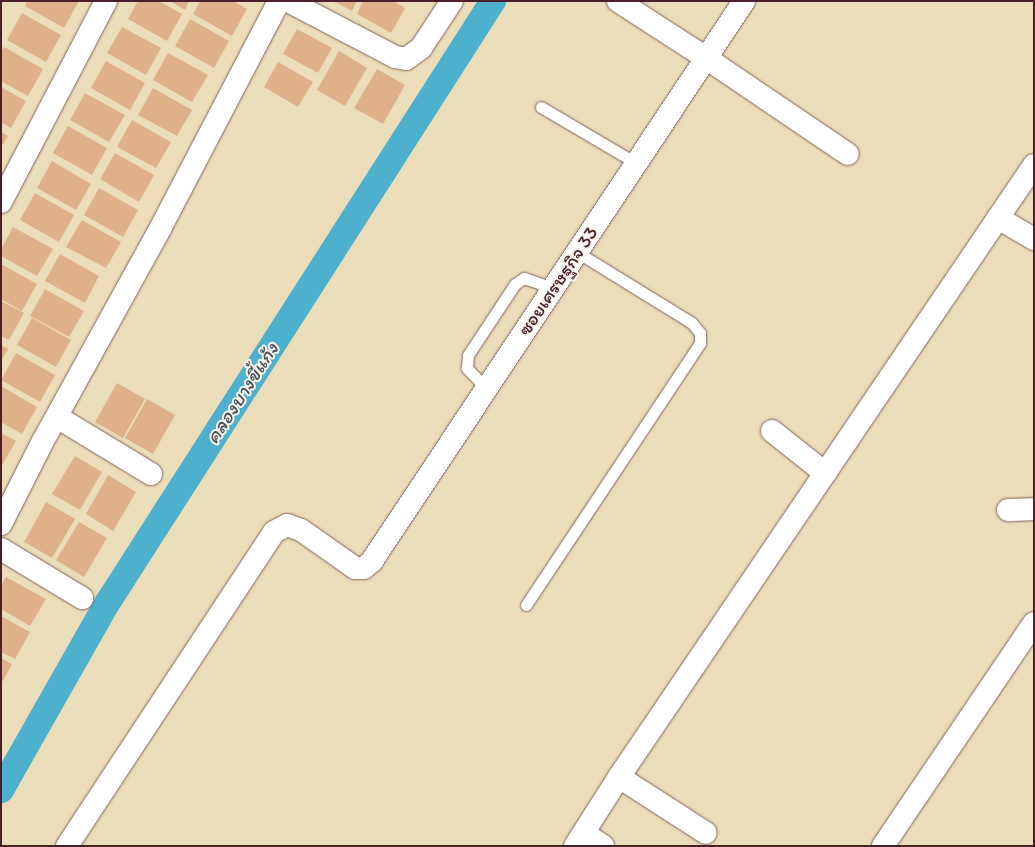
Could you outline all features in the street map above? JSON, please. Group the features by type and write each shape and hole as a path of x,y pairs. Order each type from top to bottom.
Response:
{"street":[{"path":"1,202 106,1"},
{"path":"1,524 161,227 279,1"},
{"path":"288,1 395,57 406,58 421,48 452,1"},
{"path":"618,1 848,154"},
{"name":"ซอยเศรษฐกิจ 33","path":"67,846 274,532 287,525 301,530 355,568 364,568 372,560 744,1"},
{"path":"603,846 579,839 619,777 1034,165"},
{"path":"998,218 1034,239"},
{"path":"57,417 151,474"},
{"path":"772,431 825,473"},
{"path":"1008,510 1034,509"},
{"path":"1,550 82,598"},
{"path":"883,846 1034,623"},
{"path":"619,777 706,833"}],"lane":[{"path":"541,107 636,162"},
{"path":"526,605 700,343 700,333 692,323 577,252"},
{"path":"486,388 467,368 466,360 516,284 524,278 553,288"}],"building":[{"path":"27,1 79,1 64,28 25,6"},
{"path":"138,1 159,1 182,14 167,41 128,19"},
{"path":"170,1 189,1 185,10"},
{"path":"200,1 233,1 247,9 232,36 193,14"},
{"path":"333,1 357,1 352,11"},
{"path":"363,1 393,1 405,8 391,33 357,14"},
{"path":"22,13 61,35 46,62 7,40"},
{"path":"190,19 229,41 214,68 175,46"},
{"path":"122,27 161,48 146,75 107,53"},
{"path":"297,29 332,48 318,73 283,54"},
{"path":"4,47 43,69 28,96 1,81 1,51"},
{"path":"339,51 367,68 345,106 317,90"},
{"path":"168,53 208,75 192,102 153,80"},
{"path":"106,61 145,83 130,110 91,88"},
{"path":"278,62 313,82 298,107 264,87"},
{"path":"377,69 405,85 383,124 354,108"},
{"path":"1,87 26,101 11,128 1,122"},
{"path":"153,88 192,110 177,136 138,115"},
{"path":"85,93 125,115 109,142 70,120"},
{"path":"132,120 171,142 156,168 117,147"},
{"path":"68,126 107,148 92,175 53,153"},
{"path":"1,132 8,136 1,147"},
{"path":"115,153 154,175 139,202 100,179"},
{"path":"52,161 91,184 76,210 37,188"},
{"path":"99,188 138,210 123,237 84,215"},
{"path":"35,193 74,215 59,242 20,220"},
{"path":"82,220 121,242 106,268 66,247"},
{"path":"13,227 53,249 37,276 1,256 1,249"},
{"path":"60,254 99,276 85,303 45,281"},
{"path":"1,264 37,284 22,311 1,299"},
{"path":"45,289 84,311 69,337 30,316"},
{"path":"1,301 24,313 9,340 1,336"},
{"path":"32,318 71,340 56,367 17,345"},
{"path":"1,345 8,349 1,361"},
{"path":"16,353 55,375 40,402 1,380"},
{"path":"117,383 145,399 123,438 95,422"},
{"path":"1,386 37,407 22,434 1,422"},
{"path":"147,399 175,415 153,454 125,438"},
{"path":"1,433 16,441 1,467"},
{"path":"75,456 102,472 80,510 52,494"},
{"path":"108,475 136,492 113,531 86,514"},
{"path":"46,502 75,519 52,558 24,542"},
{"path":"79,522 107,538 84,577 56,560"},
{"path":"6,577 46,599 30,626 1,609 1,586"},
{"path":"1,616 30,632 15,659 1,652"},
{"path":"1,658 12,664 1,684"}],"waterway":[{"name":"คลองบางขี้แก้ง","path":"1,790 108,602 493,1"}]}
